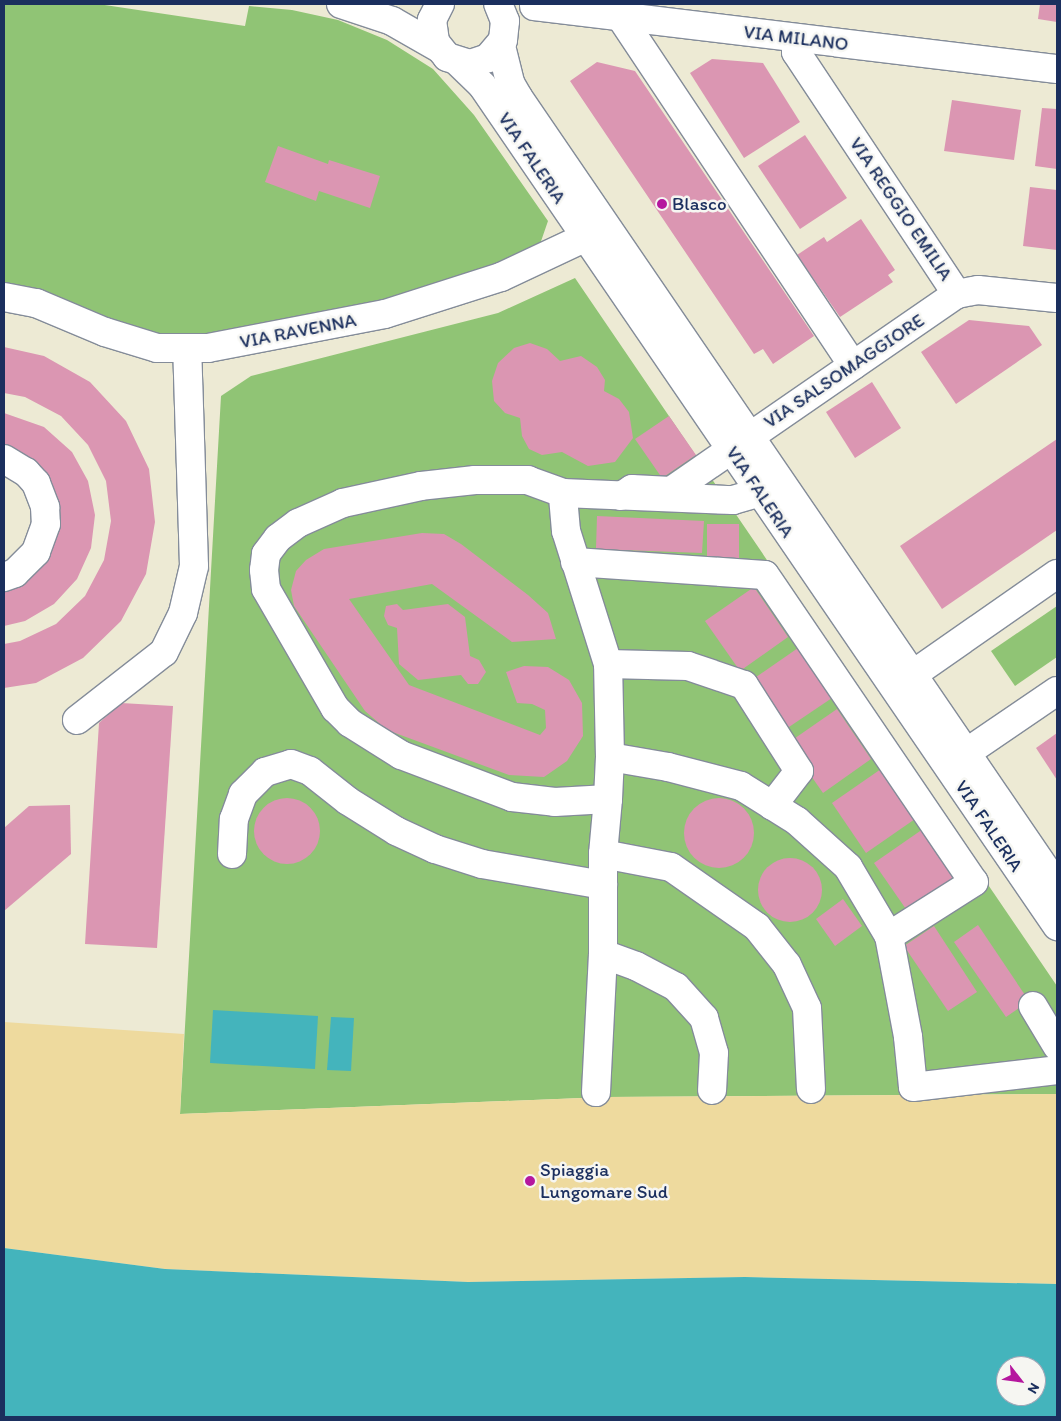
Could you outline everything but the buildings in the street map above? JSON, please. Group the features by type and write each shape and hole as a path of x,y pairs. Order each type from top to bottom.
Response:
{"street":[{"path":"341,4 392,21 448,55"},
{"path":"440,4 432,28 448,55"},
{"name":"VIA FALERIA","path":"498,4 506,21 503,40 510,83 594,228"},
{"name":"VIA MILANO","path":"448,55 482,61 503,40 524,5 1057,69"},
{"path":"620,16 853,366"},
{"name":"VIA REGGIO EMILIA","path":"797,38 796,52 958,294 978,290 1057,298"},
{"name":"VIA FALERIA","path":"448,55 482,85 594,228 930,720 1057,926"},
{"name":"VIA RAVENNA","path":"4,298 36,303 105,332 156,348 208,348 386,314 501,277 594,228"},
{"name":"VIA SALSOMAGGIORE","path":"621,496 632,489 671,491 958,294"},
{"path":"77,720 164,652 183,613 194,566 187,348"},
{"path":"4,459 26,472 36,483 45,507 46,524 36,552 21,568 4,577"},
{"path":"608,799 555,802 512,796 401,755 371,739 335,708 266,589 264,570 266,554 278,538 298,523 343,503 421,486 475,480 528,480 563,493 733,500 769,484"},
{"name":"VIA FALERIA","path":"769,484 912,675 930,720 966,753 1057,886"},
{"path":"563,493 566,531 608,664 610,757 604,854 603,954 596,1092"},
{"path":"575,562 765,576 974,882 889,936"},
{"path":"912,675 1057,574"},
{"path":"608,664 688,666 744,685 799,771 772,806"},
{"name":"VIA FALERIA","path":"966,753 1057,691"},
{"path":"610,757 668,767 741,786 797,821 848,867 889,936 908,1037 913,1087 1057,1070"},
{"path":"232,854 234,819 244,794 265,772 291,764 310,771 348,801 396,831 435,849 482,864 603,885"},
{"path":"604,854 671,867 757,927 787,965 806,1008 811,1089"},
{"path":"603,954 636,966 676,987 704,1018 714,1053 712,1090"},
{"path":"1033,1006 1057,1046"}],"green space":[{"path":"4,4 98,4 245,26 249,6 292,10 338,20 387,40 433,69 474,115 548,221 538,250 408,297 184,339 159,340 4,282"},
{"path":"575,278 1057,986 1057,1094 607,1097 180,1114 221,396 251,376 498,313"},
{"path":"1057,606 1057,657 1015,686 991,651"}],"sand":[{"name":"Spiaggia Lungomare Sud","path":"4,1022 184,1034 180,1114 607,1097 1057,1094 1057,1284 745,1277 468,1282 165,1269 4,1248"}],"water":[{"path":"213,1010 318,1016 315,1069 210,1063"},
{"path":"331,1017 354,1018 351,1071 327,1070"},
{"path":"4,1248 165,1269 468,1282 745,1277 1057,1284 1057,1417 4,1417"}],"place":[{"name":"Blasco","path":"662,204"},
{"name":"Spiaggia Lungomare Sud","path":"530,1181"}]}
